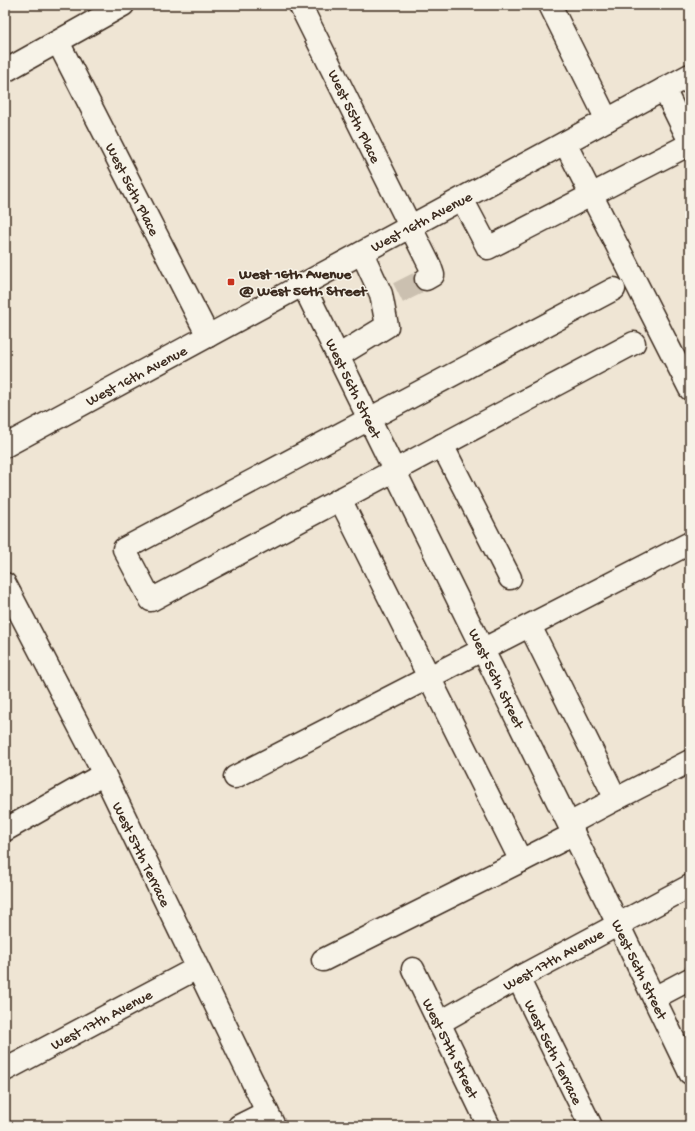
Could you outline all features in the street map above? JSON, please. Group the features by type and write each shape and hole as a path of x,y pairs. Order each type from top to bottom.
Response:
{"street":[{"path":"5,71 124,5"},
{"name":"West 55th Place","path":"300,5 430,266 433,275 426,279"},
{"path":"550,5 607,120"},
{"name":"West 56th Place","path":"58,42 208,336"},
{"name":"West 16th Avenue","path":"5,446 690,75"},
{"path":"462,199 488,248 690,143 664,89"},
{"path":"565,143 690,390"},
{"path":"338,356 387,326 390,297 381,294 362,252"},
{"name":"West 56th Street","path":"303,285 690,1073"},
{"path":"614,289 124,550 150,600 634,343"},
{"path":"442,445 510,578"},
{"path":"340,499 521,861"},
{"path":"235,777 690,543"},
{"name":"West 57th Terrace","path":"5,584 104,774 270,1119"},
{"path":"530,626 616,800"},
{"path":"323,960 521,861 616,800 690,761"},
{"path":"5,830 104,774"},
{"name":"West 17th Avenue","path":"439,1023 518,978 690,886"},
{"name":"West 17th Avenue","path":"5,1070 197,968"},
{"name":"West 57th Street","path":"413,969 489,1126"},
{"name":"West 56th Terrace","path":"518,978 591,1126"},
{"path":"654,998 690,979"},
{"path":"239,1126 270,1119"}],"tunnel":[{"path":"398,293 426,279"}],"place":[{"name":"West 16th Avenue @ West 56th Street","path":"231,282"}]}
